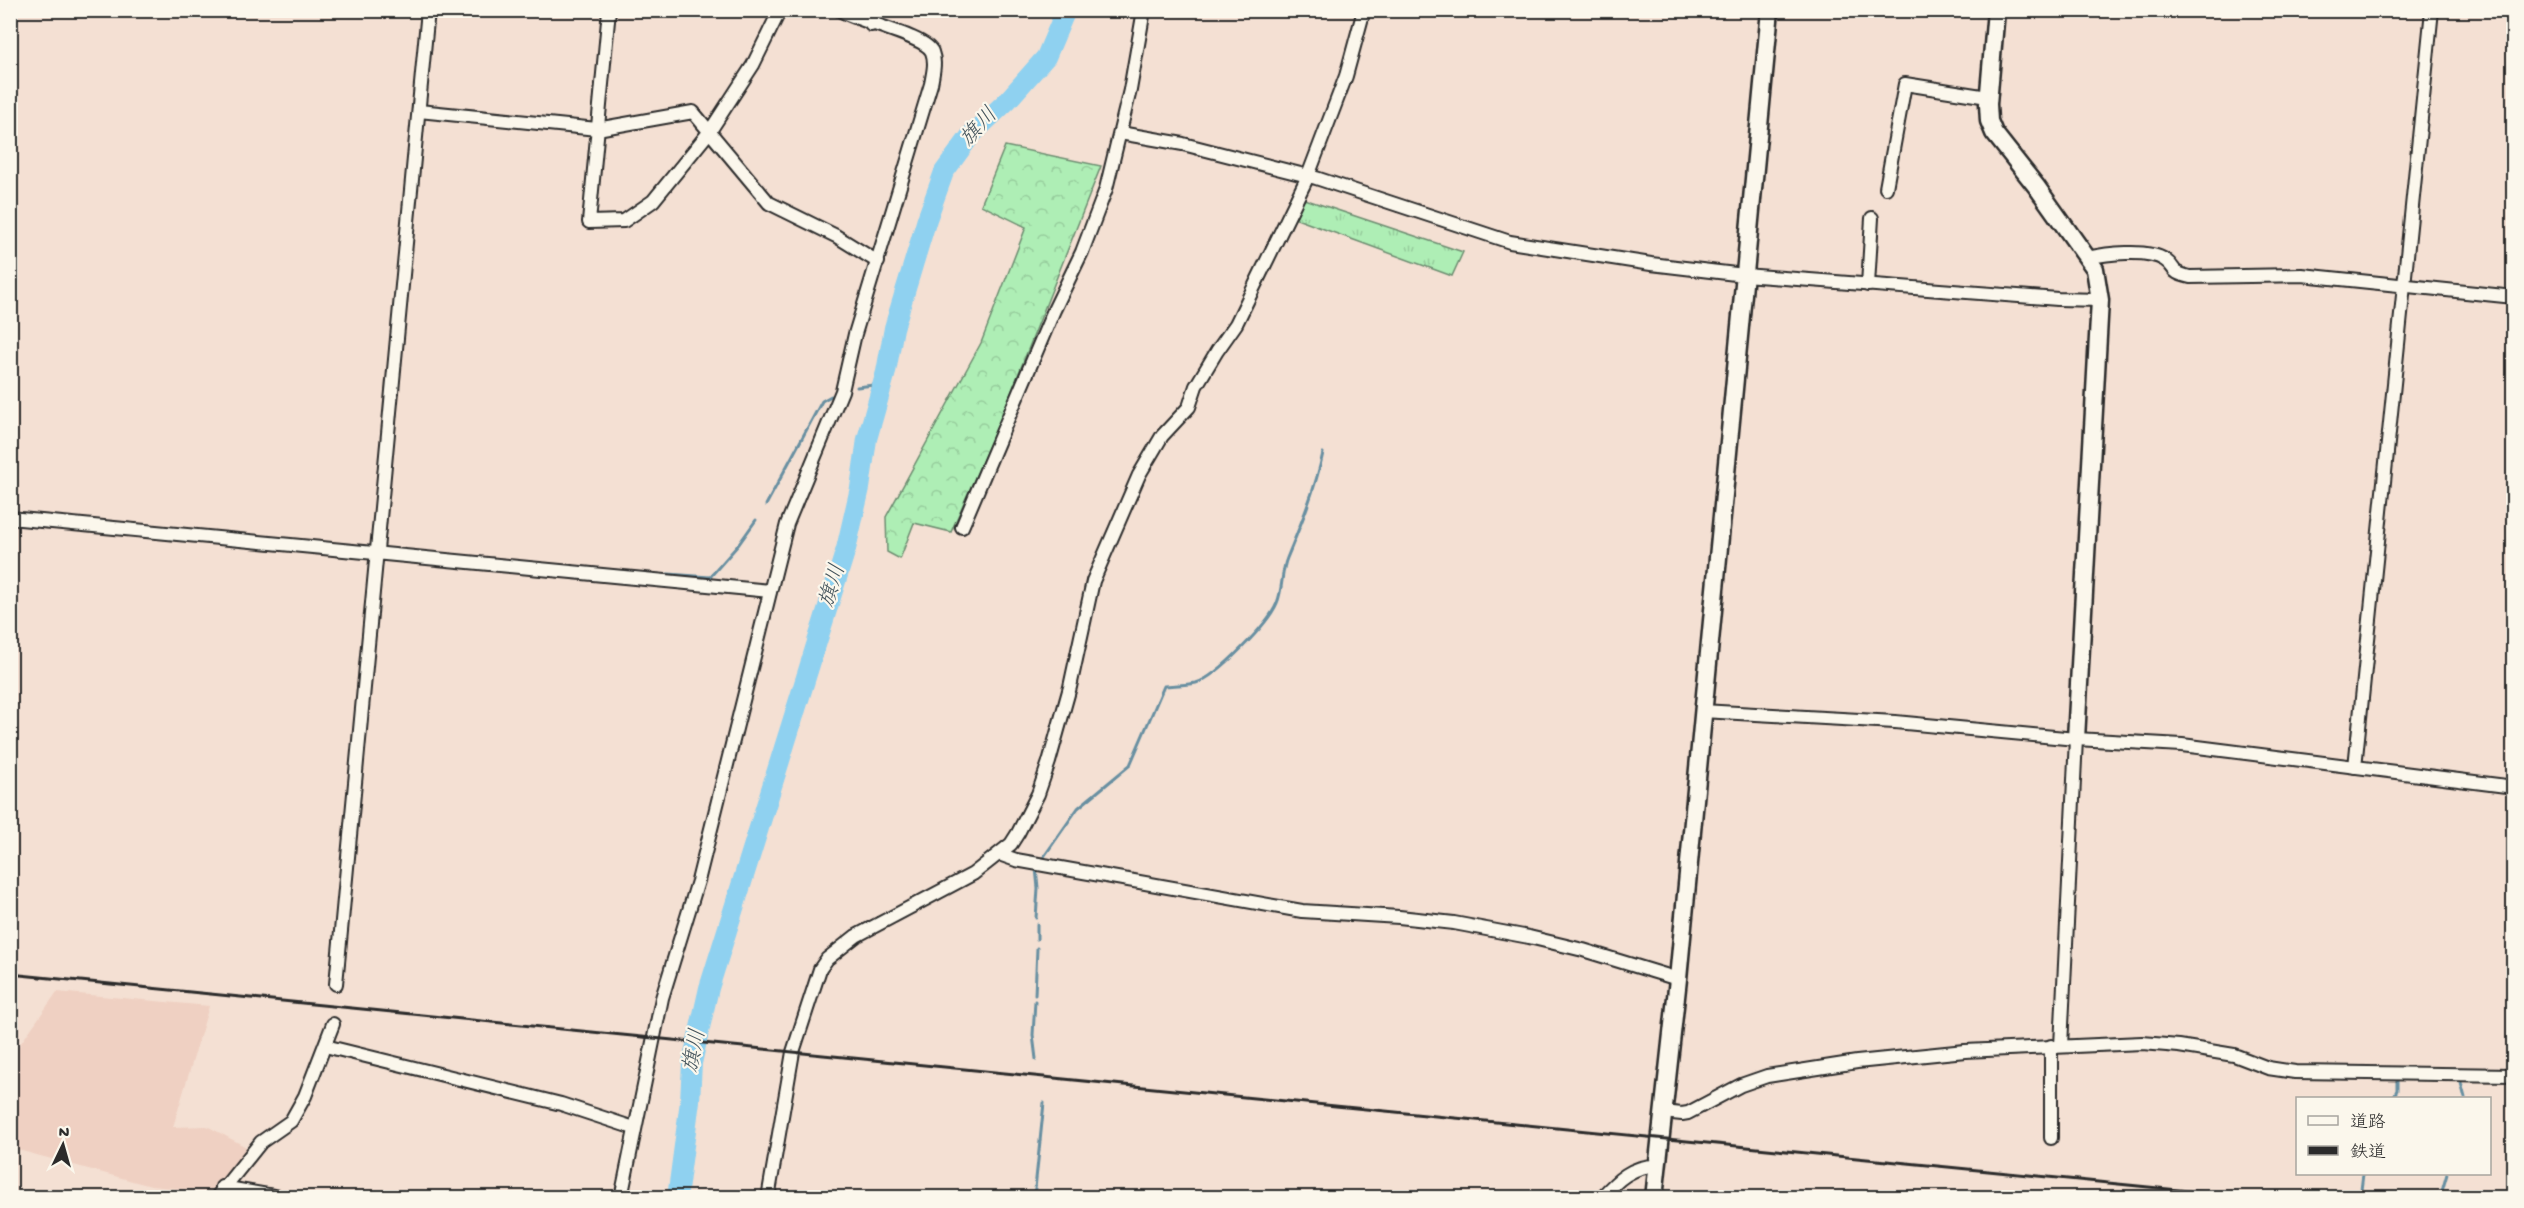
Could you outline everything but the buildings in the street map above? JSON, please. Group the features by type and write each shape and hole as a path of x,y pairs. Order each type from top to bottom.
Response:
{"street":[{"path":"336,984 428,10"},
{"path":"609,10 589,222 624,221 648,205 710,131 753,65 780,10"},
{"path":"621,1197 662,998 698,881 787,524 842,391 855,334 931,84 934,61 931,49 922,42 872,25 840,10"},
{"path":"872,25 875,10"},
{"path":"963,527 1054,310 1082,252 1106,189 1120,133 1144,10"},
{"path":"768,1197 793,1052 820,969 827,958 856,936 973,874 999,854 1018,834 1038,794 1070,687 1093,581 1138,475 1162,436 1189,407 1196,386 1236,324 1308,176 1346,76 1364,10"},
{"path":"1654,1197 1678,979 1770,10"},
{"path":"1996,10 1988,97 1989,121 1994,132 2095,269 2100,300 2076,739 2050,1138"},
{"path":"2355,767 2432,10"},
{"path":"1886,188 1905,84 1988,97"},
{"path":"419,111 597,129 693,112 769,203 836,236 878,262"},
{"path":"1120,133 1183,144 1308,176 1504,241 1651,264 1744,275 2058,299 2100,300"},
{"path":"1868,285 1872,218"},
{"path":"2086,258 2105,254 2143,254 2164,259 2175,273 2190,277 2302,275 2514,297"},
{"path":"10,518 770,591"},
{"path":"1702,711 1894,722 2076,739 2211,748 2514,787"},
{"path":"999,854 1016,860 1302,911 1399,917 1499,932 1583,950 1678,979"},
{"path":"219,1192 261,1142 291,1121 305,1096 333,1024"},
{"path":"1663,1112 1688,1113 1741,1085 1767,1076 1938,1053 2056,1046 2142,1043 2180,1046 2234,1055 2268,1068 2295,1072 2514,1075"},
{"path":"325,1047 561,1104 634,1128"},
{"path":"1601,1197 1628,1173 1644,1166 1657,1166"},
{"path":"219,1192 285,1197"}],"shaded area":[{"path":"57,992 209,1006 173,1127 207,1126 248,1148 214,1192 151,1186 11,1148 11,1057"}],"green space":[{"path":"1005,146 1101,166 1001,418 951,532 914,523 900,559 887,552 886,517 981,343 1026,227 981,205"},
{"path":"1304,199 1463,252 1452,276 1294,218"}],"waterway":[{"name":"旗川","path":"677,1198 690,1101 692,1063 709,988 846,549 860,488 867,439 886,372 894,328 927,219 944,172 971,135 1008,100 1046,57 1066,10"},
{"path":"857,387 882,384"},
{"path":"766,505 822,401 831,396"},
{"path":"1043,858 1078,808 1130,765 1164,686 1196,683 1205,679 1229,660 1253,636 1272,612 1279,598 1285,563 1312,494 1323,453"},
{"path":"668,574 710,577 739,544 756,520"},
{"path":"1036,868 1038,888 1036,918"},
{"path":"1037,924 1037,939"},
{"path":"1035,995 1037,948"},
{"path":"1035,1001 1033,1035 1036,1059"},
{"path":"2394,1097 2397,1090 2397,1078"},
{"path":"2460,1079 2465,1097"},
{"path":"1034,1198 1044,1103"},
{"path":"2360,1198 2363,1175"},
{"path":"2440,1198 2447,1175"}],"railway":[{"path":"10,974 2259,1198"}]}
